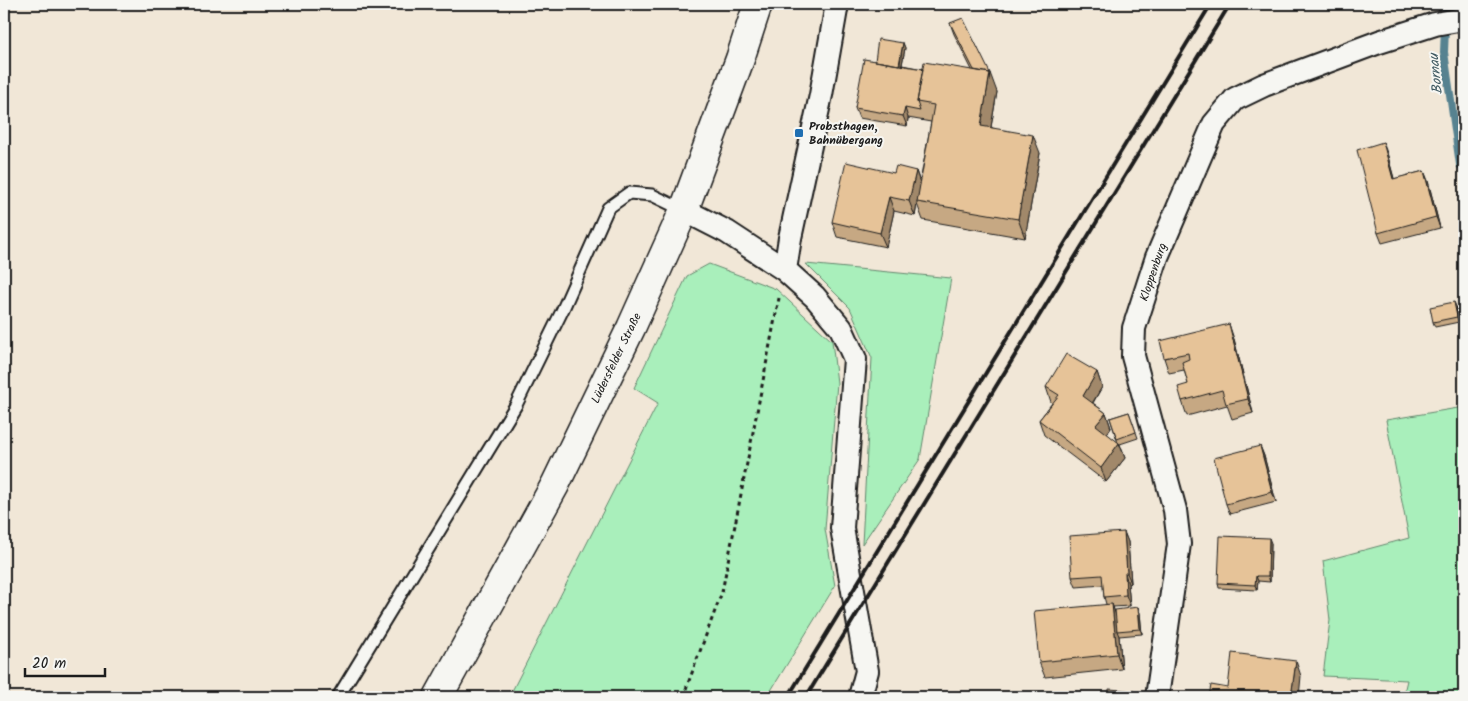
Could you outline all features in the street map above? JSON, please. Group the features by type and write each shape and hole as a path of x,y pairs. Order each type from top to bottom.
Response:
{"main road":[{"name":"Lüdersfelder Straße","path":"438,697 555,485 631,328 684,210 740,59 758,4"}],"street":[{"path":"785,270 790,238 821,95 837,4"},
{"name":"Kloppenburg","path":"1157,697 1179,544 1175,510 1134,356 1134,328 1157,257 1214,124 1235,99 1273,82 1379,42 1452,21"},
{"path":"684,210 727,232 785,270 815,297 841,328 855,359 842,528 867,671 860,697"}],"lane":[{"path":"338,697 516,405 563,309 608,208 629,194 652,194 684,210"}],"path":[{"path":"683,697 722,592 752,428 785,270"}],"green space":[{"path":"709,264 776,289 832,341 837,383 825,529 835,586 767,697 509,697 658,403 634,388 687,276"},
{"path":"806,264 951,278 920,459 862,544 872,358 850,308"},
{"path":"1464,407 1464,697 1403,697 1407,680 1323,676 1330,620 1323,561 1409,538 1386,420"}],"building":[{"path":"963,18 990,73 974,70 950,23"},
{"path":"878,39 903,43 899,65 875,61"},
{"path":"864,59 923,69 917,102 920,111 905,108 903,116 855,108"},
{"path":"924,62 990,73 981,126 1033,135 1018,219 917,202 934,105 917,102"},
{"path":"1383,142 1393,179 1424,171 1436,217 1378,233 1357,150"},
{"path":"846,162 894,173 896,166 916,171 909,201 889,197 880,233 832,222"},
{"path":"1454,302 1457,317 1433,322 1430,307"},
{"path":"1229,324 1248,399 1226,404 1222,390 1182,401 1178,387 1188,384 1182,362 1189,359 1188,353 1164,358 1160,341"},
{"path":"1066,354 1097,372 1083,396 1106,413 1096,425 1119,443 1101,468 1039,420 1059,395 1046,387"},
{"path":"1129,412 1136,432 1117,439 1110,418"},
{"path":"1260,446 1272,492 1226,504 1214,458"},
{"path":"1124,532 1127,573 1125,573 1126,595 1104,597 1102,575 1072,577 1069,536"},
{"path":"1220,536 1269,538 1268,576 1256,576 1255,585 1218,583"},
{"path":"1112,604 1117,654 1039,662 1034,611"},
{"path":"1138,607 1140,629 1117,631 1115,610"},
{"path":"1232,653 1296,661 1291,697 1209,697 1211,685 1228,688"},
{"path":"1109,689 1135,691 1134,697 1109,697"},
{"path":"1083,694 1103,696 1103,697 1082,697"}],"waterway":[{"name":"Bornau","path":"1446,4 1444,52 1460,165 1464,168"}],"railway":[{"path":"788,697 1211,4"},
{"path":"806,697 1230,4"}],"place":[{"name":"Probsthagen, Bahnübergang","path":"799,133"}]}
